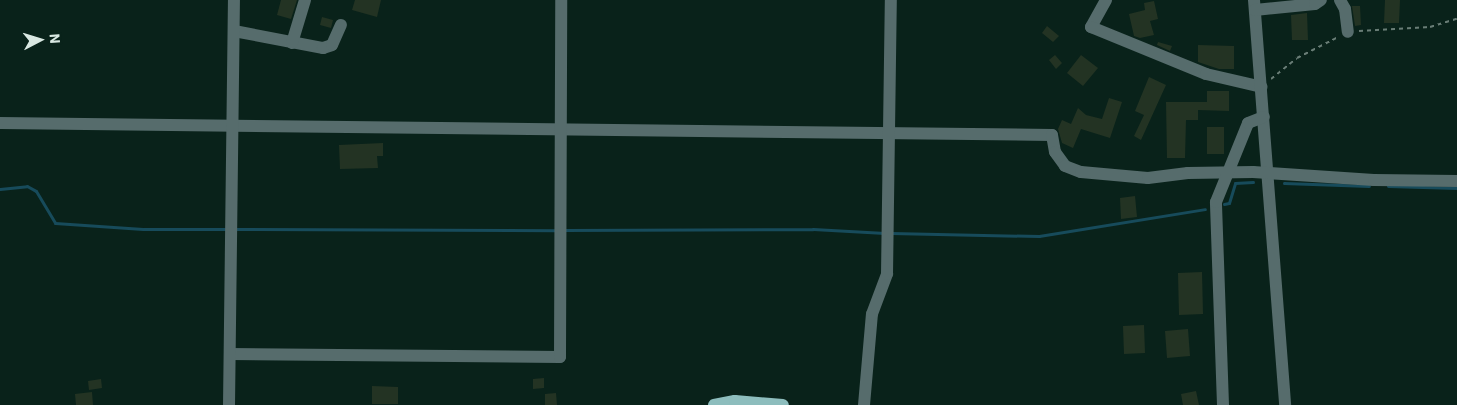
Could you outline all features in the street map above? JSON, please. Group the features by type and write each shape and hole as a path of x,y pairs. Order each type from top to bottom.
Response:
{"main road":[{"path":"714,405 735,401 783,405"}],"street":[{"path":"229,405 234,0"},
{"path":"292,43 305,0"},
{"path":"230,354 560,357 561,0"},
{"path":"864,405 872,314 887,274 890,0"},
{"path":"1106,0 1091,27 1206,74 1262,87"},
{"path":"1285,405 1255,5 1315,4 1321,0"},
{"path":"1340,0 1345,9 1348,32"},
{"path":"234,31 328,48 341,25"},
{"path":"1223,405 1216,202 1248,123 1264,117"},
{"path":"0,123 1052,135 1055,152 1065,166 1081,172 1148,178 1227,172 1457,182"}],"building":[{"path":"281,0 297,0 291,19 277,15"},
{"path":"355,0 381,0 377,17 352,10"},
{"path":"1385,0 1400,0 1399,23 1384,23"},
{"path":"1154,1 1158,19 1150,21 1154,35 1140,38 1134,36 1129,14 1145,10 1144,3"},
{"path":"1352,6 1360,6 1361,25 1355,26"},
{"path":"1307,13 1308,40 1292,40 1291,15"},
{"path":"322,17 333,20 331,28 320,25"},
{"path":"1047,26 1059,36 1053,42 1042,33"},
{"path":"1158,42 1172,46 1170,51 1157,45"},
{"path":"1198,45 1234,46 1234,69 1219,69 1198,62"},
{"path":"1055,55 1062,63 1056,69 1049,60"},
{"path":"1081,55 1098,68 1083,86 1067,73"},
{"path":"1149,77 1166,85 1141,140 1134,136 1144,115 1135,111"},
{"path":"1207,91 1229,91 1229,111 1198,110 1198,120 1186,120 1185,158 1167,158 1166,102 1207,102"},
{"path":"1109,98 1122,102 1110,138 1081,129 1073,148 1062,143 1058,129 1062,120 1071,124 1078,108 1086,115 1102,119"},
{"path":"1207,127 1224,127 1224,154 1207,154"},
{"path":"383,143 383,156 377,156 378,168 340,169 339,145"},
{"path":"1135,196 1137,217 1121,219 1120,198"},
{"path":"1202,272 1203,314 1179,315 1178,273"},
{"path":"1144,325 1145,353 1124,354 1123,326"},
{"path":"1188,329 1190,356 1167,358 1165,331"},
{"path":"544,378 544,388 533,389 533,379"},
{"path":"101,379 102,388 89,390 88,381"},
{"path":"372,386 398,387 398,404 372,404"},
{"path":"1196,391 1199,405 1183,405 1181,394"},
{"path":"92,392 93,405 76,405 75,394"},
{"path":"556,393 557,405 545,405 545,394"}],"waterway":[{"path":"1224,204 1229,203 1235,183 1253,182"},
{"path":"1284,183 1369,186"},
{"path":"0,189 27,186 36,191 55,223 143,229 227,229"},
{"path":"1388,186 1457,188"},
{"path":"891,233 1039,236 1205,209"},
{"path":"234,229 557,230"},
{"path":"564,230 813,229 885,233"}]}
